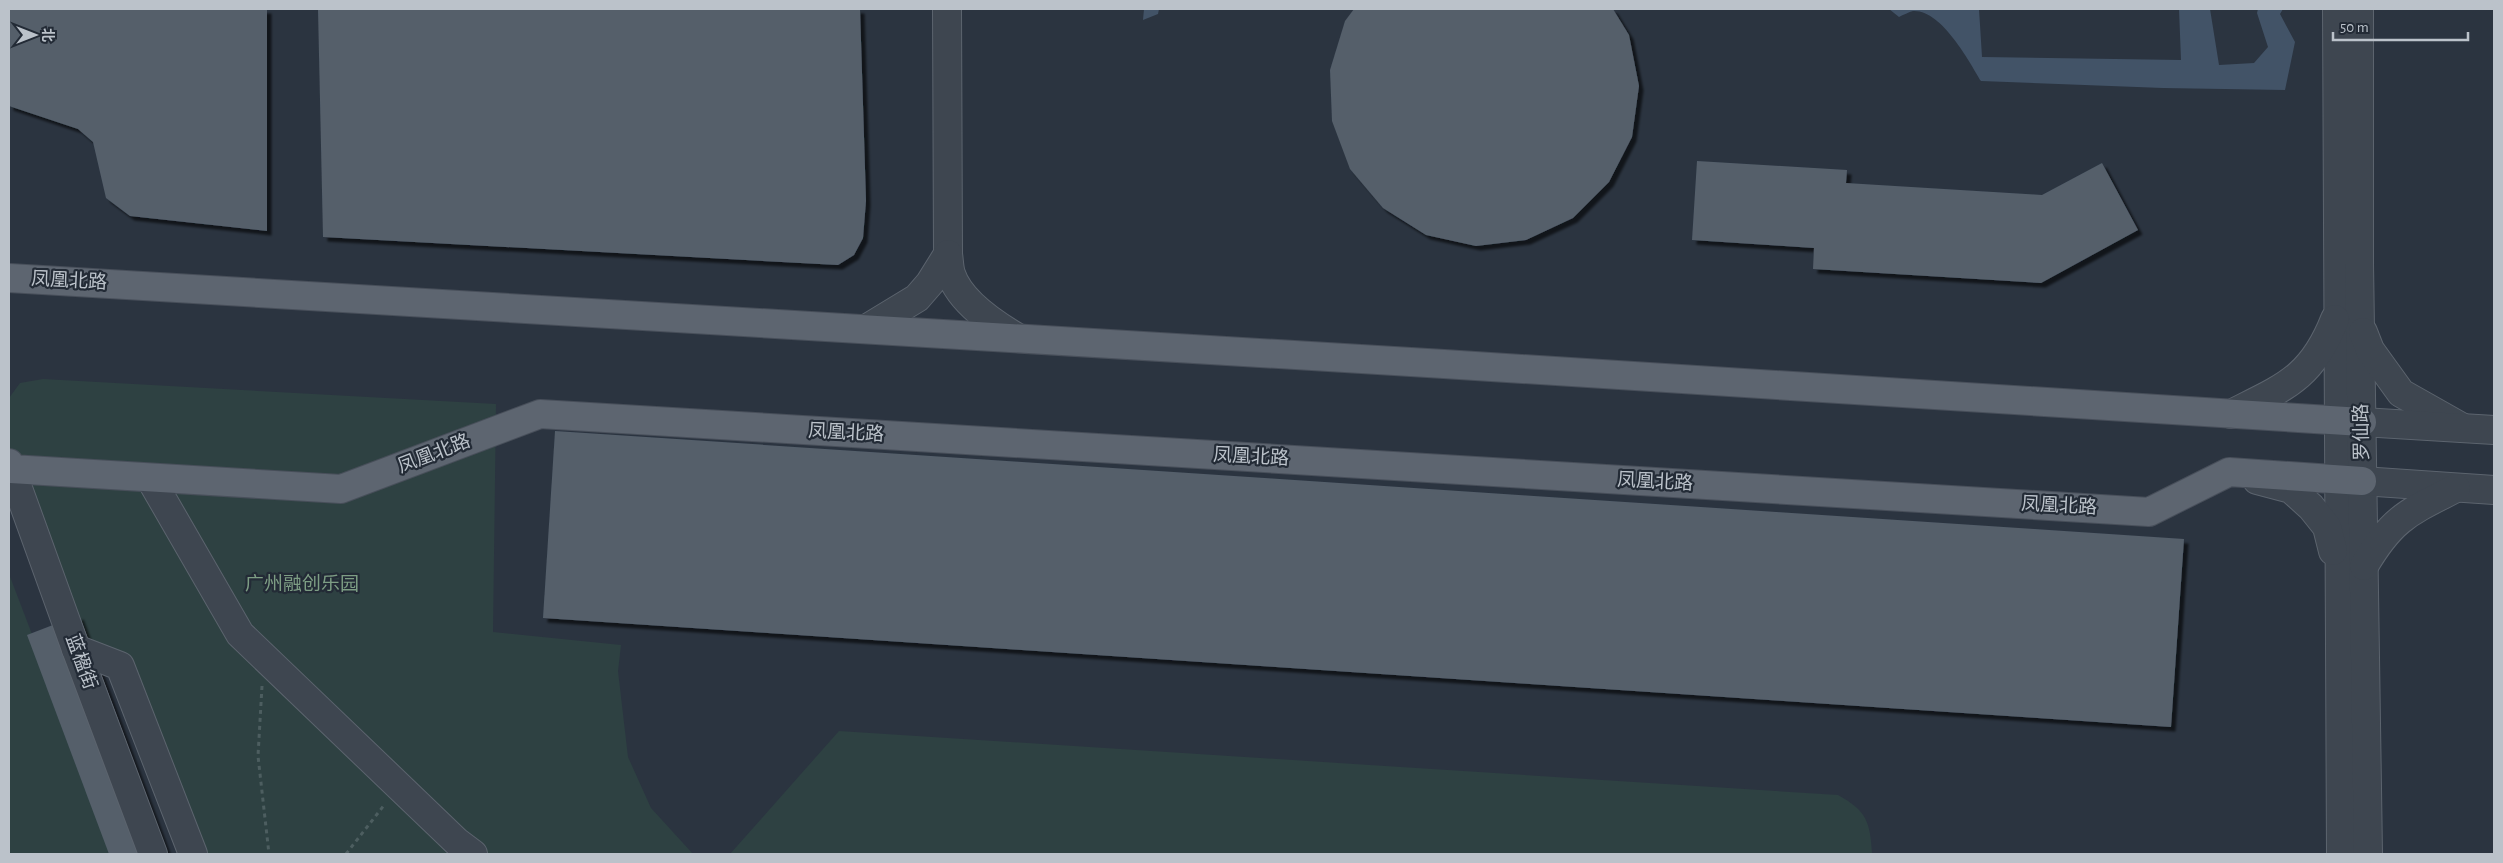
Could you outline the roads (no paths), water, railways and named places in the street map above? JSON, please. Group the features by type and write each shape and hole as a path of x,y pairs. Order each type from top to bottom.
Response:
{"main road":[{"name":"凤凰北路","path":"9,278 1018,338 2350,422"},
{"name":"凤凰北路","path":"10,466 150,478 341,489 540,414 2149,512 2229,472"},
{"path":"2229,472 2350,480"}],"street":[{"path":"947,9 948,254 951,274 960,291 998,326 1018,338"},
{"name":"罗仙路","path":"2337,9 2338,310 2350,422"},
{"name":"罗仙路","path":"2341,854 2338,574 2350,480 2350,422 2360,326 2359,9"},
{"path":"866,329 917,298 930,284 948,254"},
{"path":"2231,414 2280,390 2301,375 2324,346 2338,310"},
{"path":"2360,326 2370,350 2401,393 2463,428"},
{"name":"凤凰北路","path":"2350,422 2494,430"},
{"name":"蓝楹街","path":"10,466 76,649 154,854"},
{"path":"2229,472 2291,489 2311,506 2328,527 2338,574"},
{"path":"150,478 240,634 473,854"},
{"path":"2350,480 2494,490"},
{"name":"罗仙路","path":"2350,480 2364,566 2368,854"},
{"path":"2364,566 2390,527 2406,514 2456,488"},
{"path":"76,649 120,666 193,854"}],"water":[{"path":"1144,9 1159,9 1158,14 1143,20"},
{"path":"1889,9 1979,9 1982,57 2181,60 2179,9 2210,9 2219,65 2254,63 2268,47 2257,13 2258,9 2283,9 2280,14 2295,42 2285,90 2163,88 1981,81 1962,50 1944,27 1934,18 1913,11 1899,17"}],"park label":[{"name":"广州融创乐园","path":"302,584"}]}
